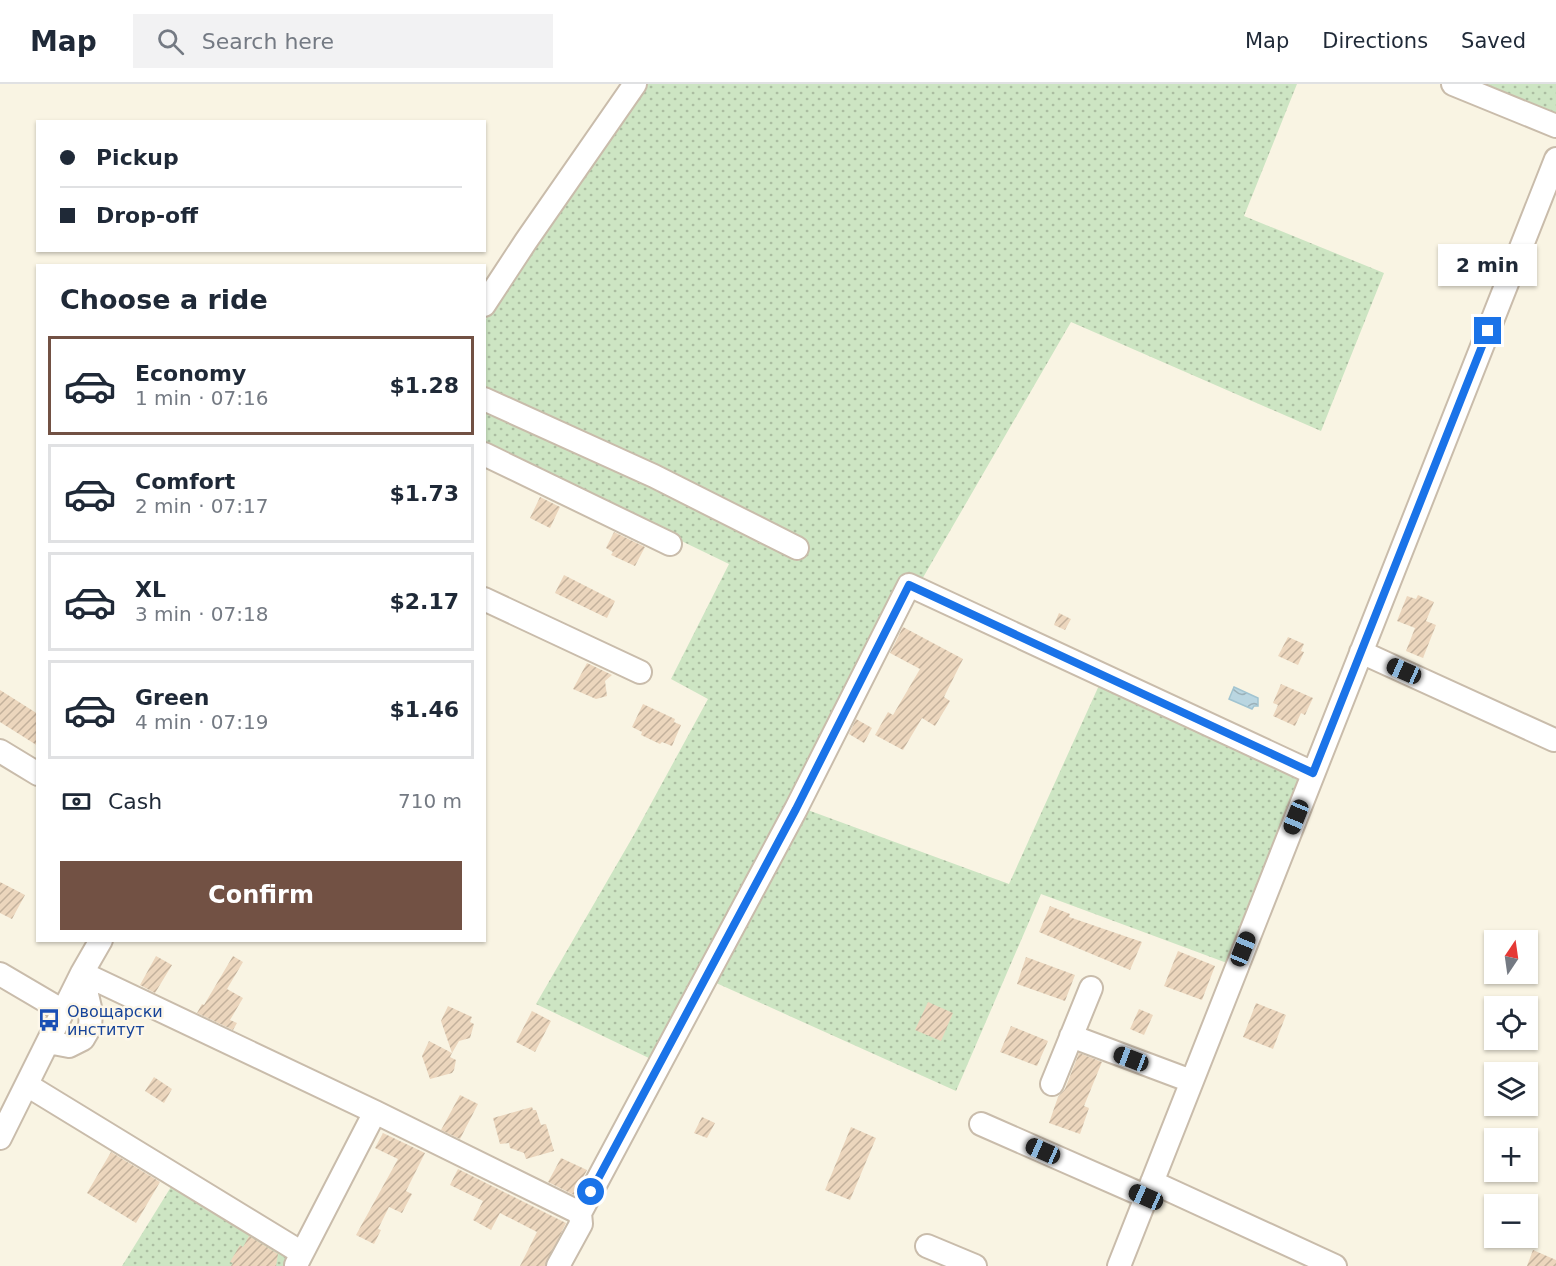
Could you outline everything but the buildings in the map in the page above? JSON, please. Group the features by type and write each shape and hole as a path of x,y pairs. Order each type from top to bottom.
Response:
{"street":[{"path":"486,302 635,84"},
{"path":"1453,84 1556,126"},
{"path":"1119,1266 1556,159"},
{"path":"486,400 654,476 797,548"},
{"path":"486,455 670,544"},
{"path":"558,1266 581,1224 580,1213 796,809 909,585 1313,773"},
{"path":"486,600 640,672"},
{"path":"1361,652 1554,740"},
{"path":"0,752 36,773"},
{"path":"0,1138 99,942"},
{"path":"82,973 375,1112 580,1213"},
{"path":"48,1042 69,1046 83,1040 90,1027 91,1012 82,973"},
{"path":"0,974 63,1011"},
{"path":"1052,1084 1091,988"},
{"path":"1071,1036 1191,1081"},
{"path":"27,1085 299,1259 375,1112"},
{"path":"981,1124 1335,1266"},
{"path":"927,1246 975,1266"}],"green space":[{"path":"647,84 1297,84 1244,216 1384,273 1321,431 1071,322 921,581 653,1060 536,1004 635,833 708,699 671,679 729,564 486,446 486,319"},
{"path":"1473,84 1556,84 1556,114"},
{"path":"1101,681 1305,775 1227,963 1041,894 956,1091 714,982 805,809 1009,884"},
{"path":"174,1182 293,1255 288,1266 122,1266"}],"water":[{"path":"1234,687 1258,698 1258,706 1252,709 1229,699"}],"place":[{"name":"Овощарски институт","path":"49,1020"}],"route":[{"path":"591,1192 796,809 909,585 1313,773 1488,331"}]}
